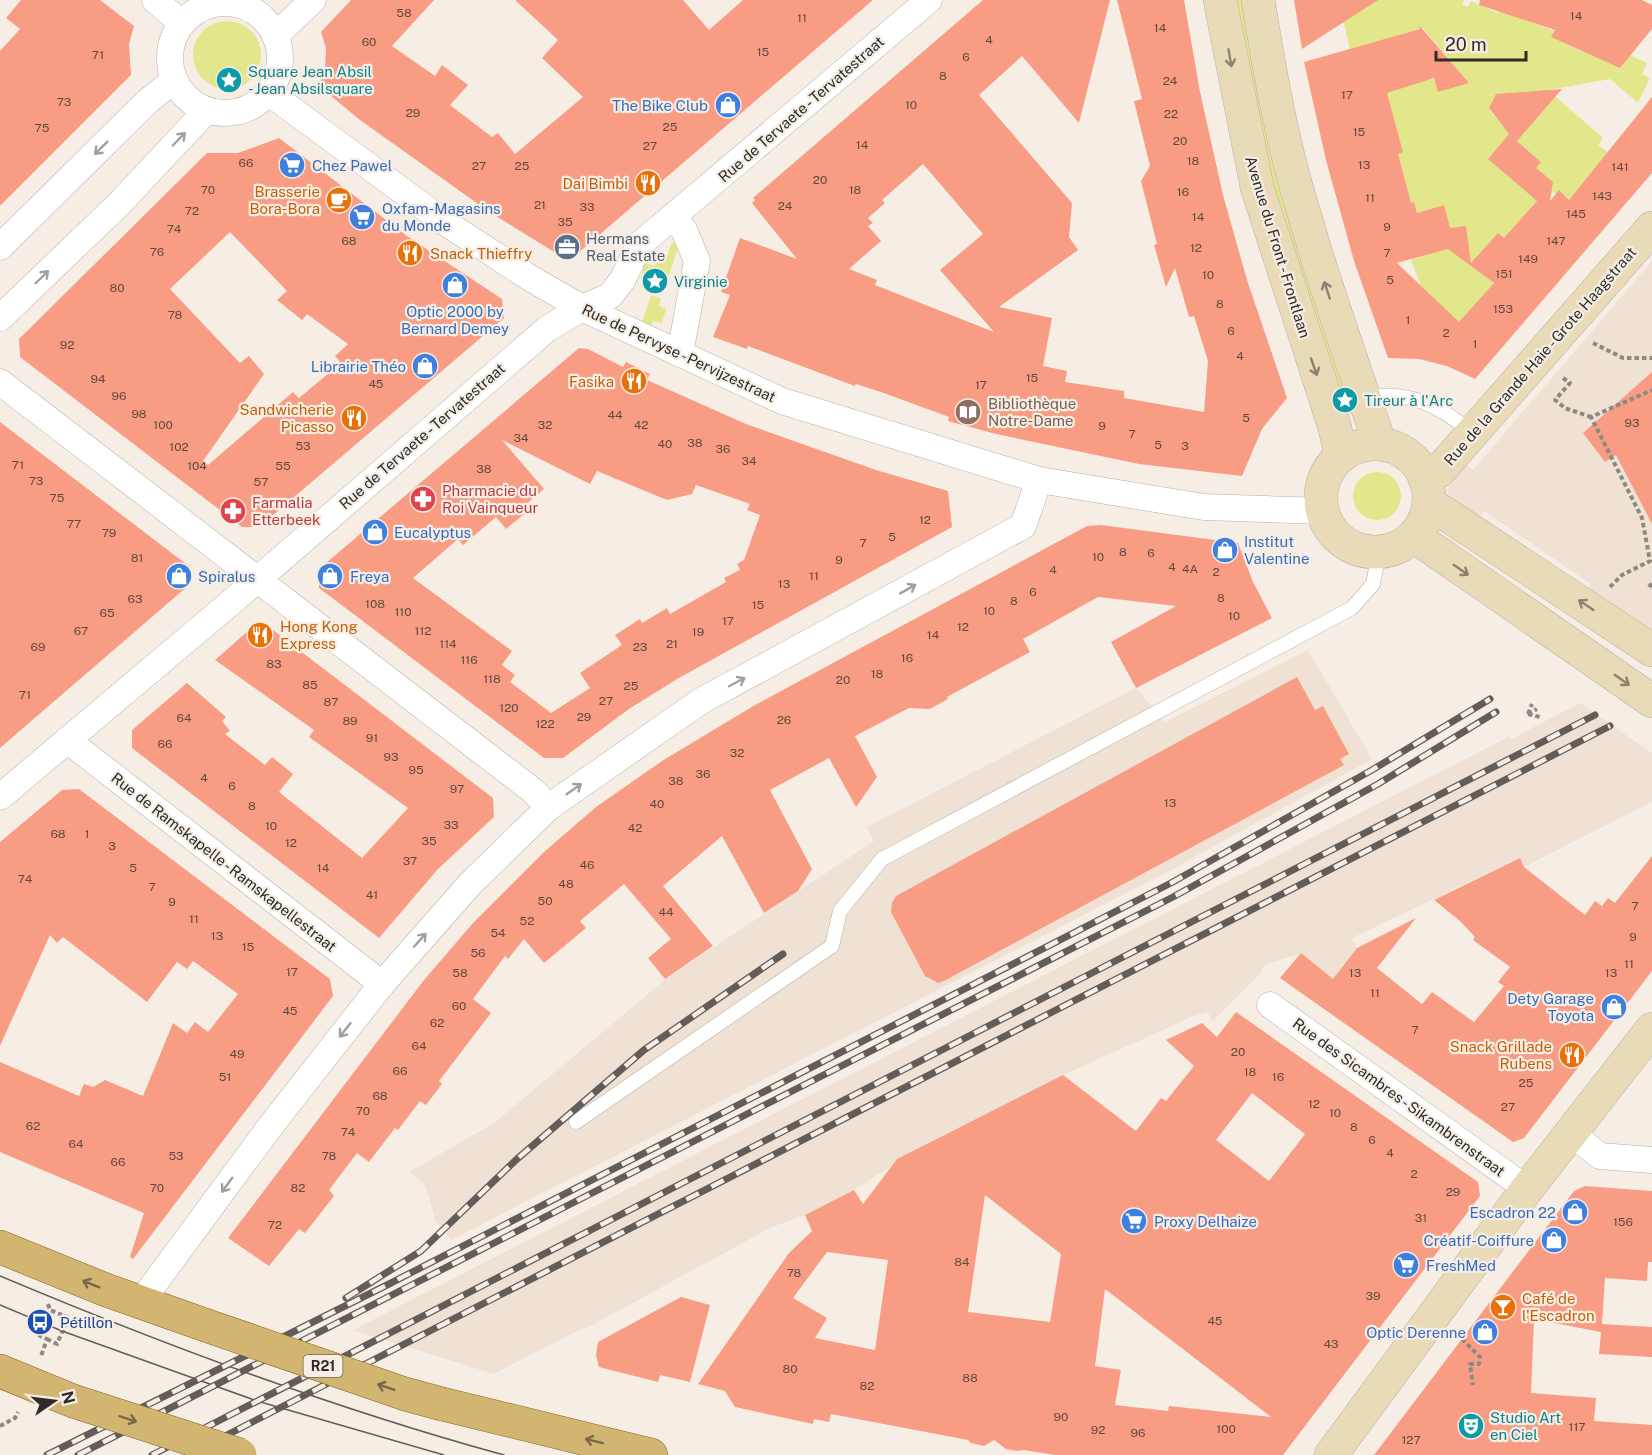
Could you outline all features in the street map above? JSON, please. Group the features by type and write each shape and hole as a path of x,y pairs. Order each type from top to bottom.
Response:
{"main road":[{"name":"R21","path":"0,1247 140,1303 405,1394 651,1455"},
{"path":"0,1371 35,1386 240,1455"}],"street":[{"path":"155,0 181,23"},
{"path":"275,36 313,0"},
{"name":"Rue de Tervaete - Tervatestraat","path":"0,797 548,329 582,308 610,296 623,279 639,245 928,0"},
{"name":"Avenue du Front - Frontlaan","path":"1220,0 1257,187 1335,428 1341,456"},
{"path":"1257,0 1271,80 1294,177 1326,288 1380,444"},
{"path":"241,2 260,16 275,36 279,65 268,92 258,102 240,110 220,113 207,110 193,103 174,80 170,68 170,51 181,23 190,15 213,4 241,2"},
{"path":"0,248 148,100 174,80"},
{"name":"Rue de Pervyse - Pervijzestraat","path":"268,92 443,221 582,308 782,401 1039,480 1204,507 1323,511"},
{"path":"0,318 118,205 207,110"},
{"path":"673,217 684,230 697,261 680,354"},
{"name":"Rue de la Grande Haie - Grote Haagstraat","path":"1427,491 1439,471 1652,228"},
{"path":"0,382 532,790 549,807"},
{"path":"1427,491 1424,521 1414,536 1398,547 1379,552 1368,552 1348,544 1332,530 1323,511 1324,481 1341,456 1359,447 1380,444 1392,447 1412,459 1427,491 1559,588 1652,650"},
{"path":"140,1303 269,1128 381,984 470,884 549,807 701,701 1023,526 1039,480"},
{"path":"1414,536 1652,701"},
{"path":"1511,605 1559,588"},
{"name":"Rue de Ramskapelle - Ramskapellestraat","path":"67,740 381,984"},
{"name":"Rue des Sicambres - Sikambrenstraat","path":"1270,1005 1527,1189"},
{"path":"1331,1455 1527,1189 1652,1029"},
{"path":"1571,1133 1600,1156 1652,1160"}],"lane":[{"path":"1364,398 1383,393 1407,396 1450,414 1472,433"},
{"path":"576,1122 832,946 840,911 882,859 1352,608 1373,584 1379,552"}],"path":[{"path":"1592,342 1623,358 1652,358"},
{"path":"1562,377 1570,383 1556,400 1565,408 1591,417 1652,390"},
{"path":"1591,417 1642,518 1650,561 1622,575 1602,591"},
{"path":"1528,714 1532,704"},
{"path":"1528,714 1537,709"},
{"path":"1528,714 1540,717"},
{"path":"48,1304 50,1310 89,1326 90,1323"},
{"path":"36,1328 40,1336 57,1344 68,1318"},
{"path":"0,1426 15,1418 35,1386 48,1339"},
{"path":"1462,1339 1480,1357 1479,1364 1470,1364 1473,1385"}],"shaded area":[{"path":"1652,261 1652,635 1586,591 1591,584 1484,511 1479,518 1453,500 1447,492 1449,484 1466,465 1473,470"},
{"path":"1308,650 1372,759 1171,870 451,1240 436,1222 425,1184 409,1172 494,1123 666,979 874,841 867,827 1136,688 1165,722"},
{"path":"1580,703 1652,753 1652,802 1524,867 1519,858 1352,938 1357,948 1333,979 1301,953 1265,965 1259,975 1212,1022 1208,1012 1194,1016 1063,1075 922,1146 854,1190 805,1215 772,1227 587,1328 494,1374 353,1330 1510,736 1511,739"}],"green space":[{"path":"1232,0 1245,0 1356,412 1343,416 1274,197"},
{"path":"1377,0 1464,0 1462,4 1467,7 1471,1 1498,13 1500,9 1554,31 1552,37 1581,51 1628,54 1647,63 1642,74 1650,78 1638,103 1610,79 1548,90 1603,138 1598,145 1607,152 1608,162 1594,170 1569,200 1566,197 1564,200 1553,192 1518,233 1504,238 1498,233 1471,264 1494,283 1465,329 1421,286 1411,260 1423,256 1420,246 1444,205 1417,213 1414,203 1405,205 1398,154 1403,152 1390,106 1350,50 1343,18","holes":["1423,28 1468,83 1429,80 1425,68 1399,35","1495,96 1517,141 1541,162 1488,159 1509,134 1489,109"]},
{"name":"Square Jean Absil - Jean Absilsquare","path":"227,21 240,24 251,31 258,42 261,55 258,68 251,79 240,86 227,89 214,86 203,79 196,68 193,55 196,42 203,31 214,24"},
{"path":"672,242 679,245 664,290 657,288 658,284 641,278 645,263 655,266 659,253 667,256"},
{"path":"651,295 661,299 659,306 666,309 662,323 653,321 649,331 640,328"},
{"path":"1377,472 1394,479 1401,496 1394,513 1377,520 1360,513 1353,496 1360,479"}],"building":[{"path":"21,0 100,0 134,26 129,44 131,75 0,206 0,51 20,29 6,18"},
{"path":"351,0 434,0 392,46 435,76 442,65 468,85 450,105 492,137 498,133 515,154 583,97 542,58 558,40 515,0 683,0 709,30 743,0 873,0 577,254 559,255 488,211 360,120 319,86 325,69 326,48 321,32"},
{"path":"983,0 1110,0 1079,123 1022,56 979,95 1072,203 1069,237 1078,250 999,307 1052,318 1043,366 1067,371 1065,382 1124,391 1124,398 1204,412 1208,361 1194,316 1189,317 1175,268 1166,287 1154,245 1157,244 1141,181 1150,166 1134,101 1142,99 1117,0 1184,0 1200,92 1223,195 1247,280 1287,398 1262,429 1242,476 1139,464 996,434 948,421 949,417 881,392 856,384 855,386 748,346 747,349 713,337 730,295 721,292 740,238 797,259 752,203 755,200 753,198","holes":["923,164 983,234 940,270 994,332 875,285 877,280 849,269 881,241 868,226 873,223 868,218 885,203 882,200"]},
{"path":"1294,0 1378,0 1302,49"},
{"path":"1480,0 1642,0 1652,5 1652,29 1620,68 1551,37 1555,30 1479,5"},
{"path":"1419,25 1469,83 1438,92 1434,78 1387,93 1403,152 1398,154 1411,203 1414,202 1417,213 1444,205 1450,228 1466,226 1471,263 1498,233 1504,238 1537,201 1488,159 1509,134 1489,108 1496,94 1562,89 1517,141 1541,162 1536,168 1553,182 1550,201 1559,190 1569,200 1652,97 1652,173 1475,379 1447,366 1419,359 1388,358 1354,261 1326,160 1304,62 1420,29","holes":["1448,249 1494,283 1459,322 1397,263"]},
{"path":"279,138 407,236 502,299 504,318 259,527 242,527 20,357 19,339 207,153 238,153","holes":["230,232 287,291 277,300 302,320 307,314 348,344 335,356 341,363 299,398 293,392 208,465 203,461 264,374 249,356 240,363 170,289"]},
{"path":"579,348 588,349 623,367 626,362 650,374 647,380 746,424 876,470 948,491 952,527 677,679 629,709 563,758 544,758 319,588 319,569","holes":["502,440 590,484 597,471 667,500 692,494 696,485 750,504 747,510 760,515 744,560 737,564 740,570 724,578 726,582 670,614 667,608 642,623 640,619 615,635 622,645 580,673 590,688 551,713 510,682 515,675 502,665 512,651 413,578 458,539 463,545 496,517 506,529 528,511 524,506 544,489"]},
{"path":"1652,372 1652,524 1616,455 1605,462 1583,433"},
{"path":"0,422 190,567 190,576 189,585 0,748"},
{"path":"1101,525 1238,543 1253,582 1272,618 1136,688 1111,642 1176,606 1098,597 1023,639 1030,652 947,697 948,699 930,709 909,708 855,736 877,777 856,807 829,758 770,790 812,869 798,891 764,913 722,836 663,886 713,946 665,979 648,958 671,939 624,884 580,921 586,928 544,963 524,939 508,959 505,956 473,999 491,1013 439,1081 442,1084 426,1105 420,1101 398,1130 395,1128 369,1162 357,1153 329,1190 334,1196 305,1233 299,1229 269,1266 228,1238 424,980 473,923 544,852 596,807 662,761 755,705 1087,526"},
{"path":"256,624 265,624 493,798 494,817 438,869 379,938 132,748 132,730 187,683 226,717 222,721 230,731 225,734 265,765 272,757 293,774 279,792 362,858 408,808 309,737 314,730 215,660"},
{"path":"1297,677 1315,710 1323,706 1349,754 1340,759 1344,765 944,981 938,983 925,976 891,912 896,896"},
{"path":"79,789 330,979 333,996 133,1259 130,1257 144,1213 0,1152 0,1062 79,1096 84,1084 93,1087 105,1080 143,1096 173,1023 187,1033 195,1022 208,1032 238,994 193,961 187,969 177,962 147,1002 63,937 57,943 50,935 0,1046 0,842 62,790"},
{"path":"1652,856 1652,971 1524,1138 1513,1142 1280,978 1301,953 1333,979 1357,948 1416,918 1377,968 1422,1004 1432,992 1474,1022 1504,986 1498,982 1510,967 1473,940 1475,937 1460,921 1434,900 1520,858 1524,867 1585,915 1595,901 1602,906 1608,898 1615,903"},
{"path":"1236,1012 1478,1182 1480,1196 1283,1455 1055,1455 1017,1451 1006,1449 994,1440 984,1446 968,1440 831,1414 829,1422 814,1419 813,1424 735,1407 725,1391 698,1384 789,1253 812,1231 805,1215 854,1190 863,1204 897,1159 1063,1075 1136,1131 1161,1098 1166,1101 1194,1066 1166,1040 1202,1023 1217,1037","holes":["1252,1093 1305,1134 1269,1181 1216,1140","985,1195 1061,1254 1050,1322 968,1312","827,1252 888,1260 875,1350 815,1338 827,1318 793,1298","1105,1289 1271,1417 1169,1406 1168,1411 1115,1405 1121,1370 1095,1366"]},
{"path":"1585,1186 1652,1191 1652,1262 1648,1262 1647,1281 1605,1278 1602,1324 1652,1327 1652,1357 1599,1354 1601,1332 1534,1319 1531,1393 1596,1398 1594,1421 1652,1425 1652,1455 1374,1455 1574,1191"},
{"path":"681,1297 710,1305 690,1382 660,1375 658,1382 599,1367 596,1355 598,1342"}],"tram line":[{"path":"0,1276 249,1374 376,1417 504,1455"},
{"path":"0,1305 62,1331 257,1401 444,1455"}],"railway":[{"path":"47,1455 387,1285 1171,883 1372,770 1490,699"},
{"path":"78,1455 1173,897 1378,784 1496,712"},
{"path":"152,1455 1595,715"},
{"path":"188,1455 1610,726"},
{"path":"346,1298 421,1251 517,1159 644,1050 783,954"}],"place":[{"name":"Square Jean Absil - Jean Absilsquare","path":"229,80"},
{"name":"The Bike Club","path":"728,105"},
{"name":"Chez Pawel","path":"292,165"},
{"name":"Dai Bimbi","path":"648,183"},
{"name":"Brasserie Bora-Bora","path":"339,200"},
{"name":"Oxfam-Magasins du Monde","path":"362,217"},
{"name":"Hermans Real Estate","path":"567,247"},
{"name":"Snack Thieffry","path":"410,253"},
{"name":"Virginie","path":"655,281"},
{"name":"Optic 2000 by Bernard Demey","path":"455,285"},
{"name":"Librairie Théo","path":"425,366"},
{"name":"Fasika","path":"634,381"},
{"name":"Tireur à l'Arc","path":"1345,400"},
{"name":"Bibliothèque Notre-Dame","path":"968,412"},
{"name":"Sandwicherie Picasso","path":"354,418"},
{"name":"Pharmacie du Roi Vainqueur","path":"423,499"},
{"name":"Farmalia Etterbeek","path":"233,511"},
{"name":"Eucalyptus","path":"375,532"},
{"name":"Institut Valentine","path":"1225,550"},
{"name":"Spiralus","path":"179,576"},
{"name":"Freya","path":"330,576"},
{"name":"Hong Kong Express","path":"260,635"},
{"name":"Dety Garage Toyota","path":"1614,1007"},
{"name":"Snack Grillade Rubens","path":"1572,1055"},
{"name":"Escadron 22","path":"1575,1212"},
{"name":"Proxy Delhaize","path":"1134,1221"},
{"name":"Créatif-Coiffure","path":"1554,1240"},
{"name":"FreshMed","path":"1406,1265"},
{"name":"Café de l'Escadron","path":"1503,1307"},
{"name":"Pétillon","path":"40,1322"},
{"name":"Optic Derenne","path":"1485,1332"},
{"name":"Studio Art en Ciel","path":"1471,1426"}]}
